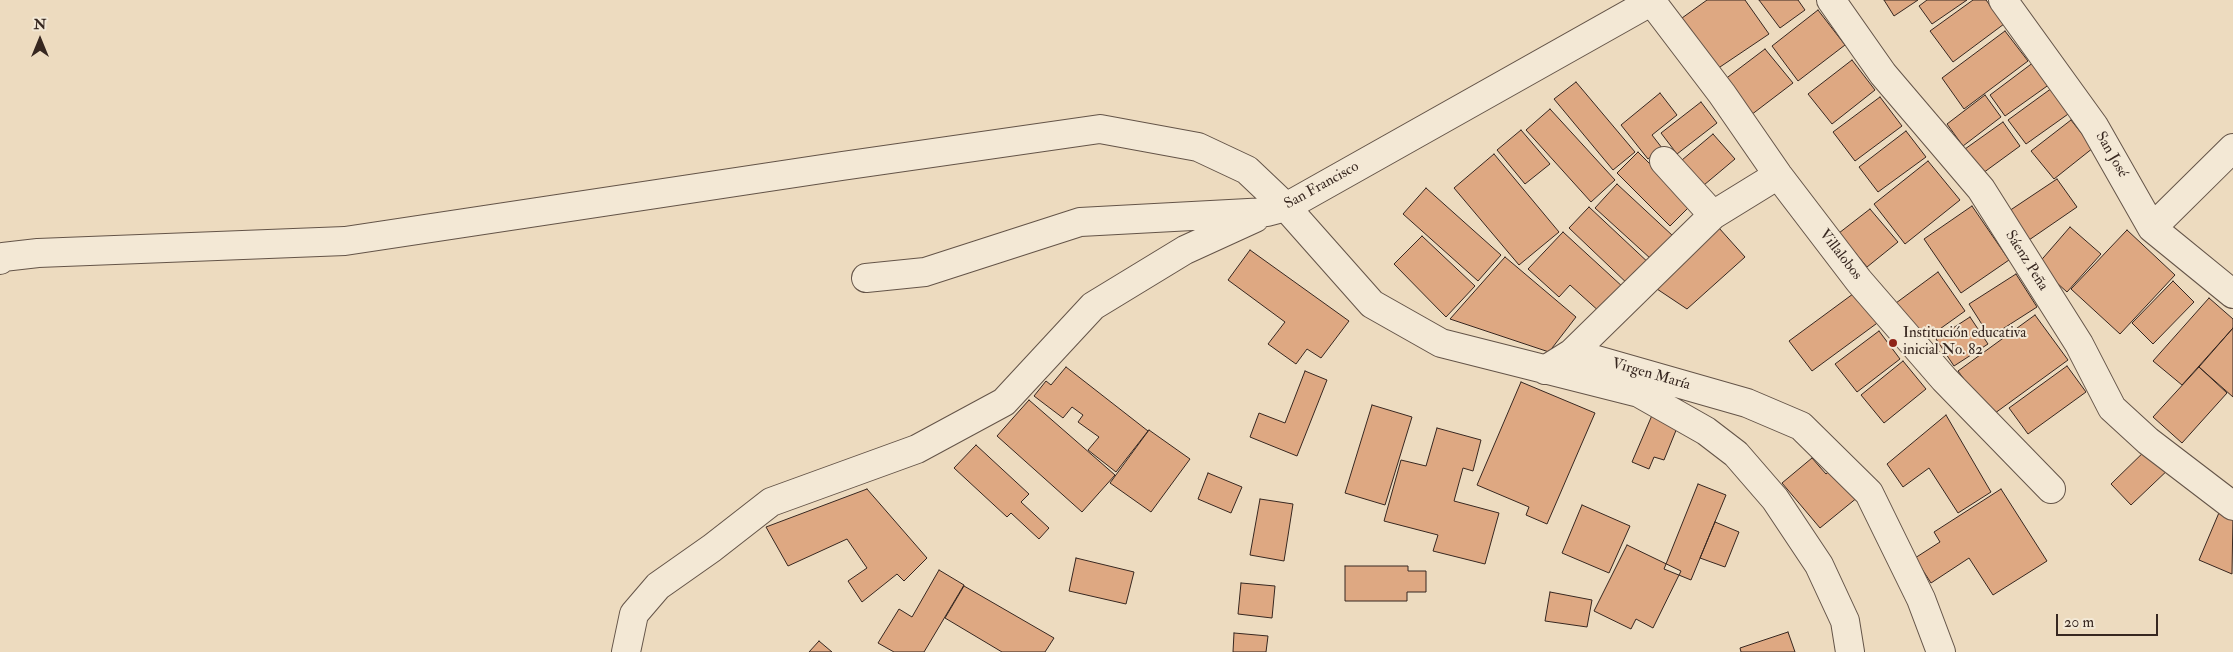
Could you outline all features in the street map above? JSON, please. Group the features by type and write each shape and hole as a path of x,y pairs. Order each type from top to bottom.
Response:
{"street":[{"name":"Sáenz Peña","path":"1831,0 1883,74 1981,189 2079,344 2112,408 2148,441 2233,506"},
{"name":"San José","path":"2003,0 2094,126 2152,228 2233,294"},
{"name":"Villalobos","path":"1653,1 1722,94 1778,175 1872,296 1944,379 2051,490"},
{"name":"San Francisco","path":"866,278 925,272 1080,222 1277,210 1653,1"},
{"path":"0,260 3,257 38,253 345,241 1100,129 1198,147 1247,170 1277,210 1372,304 1441,342 1639,393 1706,431 1736,454 1775,498 1819,565 1845,621 1850,652"},
{"path":"2152,228 2233,148"},
{"path":"1664,160 1713,215"},
{"path":"1545,370 1572,353 1713,215 1778,175"},
{"path":"626,652 634,614 658,586 712,548 771,502 917,449 1004,402 1093,306 1185,250 1277,210"},
{"name":"Virgen María","path":"1572,353 1747,403 1801,426 1869,493 1921,599 1941,652"}],"building":[{"path":"1707,0 1745,0 1769,34 1717,69 1682,18"},
{"path":"1759,0 1798,0 1805,10 1780,28"},
{"path":"1884,0 1918,0 1894,16"},
{"path":"1927,0 1967,0 1932,24 1919,6"},
{"path":"1973,0 1986,0 2004,24 1953,62 1930,31"},
{"path":"1818,10 1845,45 1798,81 1772,46"},
{"path":"2005,31 2028,61 1964,109 1942,78"},
{"path":"1765,49 1793,83 1751,115 1724,80"},
{"path":"1852,60 1875,90 1832,124 1808,94"},
{"path":"2034,62 2050,84 2005,116 1990,95"},
{"path":"1576,82 1635,152 1613,170 1554,99"},
{"path":"2052,88 2071,112 2026,144 2008,120"},
{"path":"1660,93 1677,115 1652,135 1662,148 1648,159 1621,125"},
{"path":"1985,95 2001,117 1963,146 1947,124"},
{"path":"1880,97 1902,126 1855,161 1833,132"},
{"path":"1701,102 1717,123 1677,154 1661,133"},
{"path":"1550,109 1615,180 1591,202 1526,130"},
{"path":"2071,120 2093,148 2054,179 2031,151"},
{"path":"2003,122 2020,146 1983,173 1965,149"},
{"path":"1521,130 1550,164 1525,184 1497,150"},
{"path":"1906,131 1926,157 1878,192 1859,167"},
{"path":"1713,134 1735,159 1704,185 1682,160"},
{"path":"1638,152 1691,205 1670,226 1617,173"},
{"path":"1494,154 1559,232 1519,265 1454,188"},
{"path":"1928,161 1960,200 1905,244 1874,204"},
{"path":"2057,179 2077,207 2029,240 2009,211"},
{"path":"1617,184 1673,236 1651,259 1595,208"},
{"path":"1426,188 1501,255 1478,281 1403,214"},
{"path":"1972,206 2009,260 1961,293 1924,239"},
{"path":"1589,207 1652,266 1631,287 1569,228"},
{"path":"1870,209 1898,242 1867,267 1839,233"},
{"path":"2070,227 2101,254 2067,292 2037,265"},
{"path":"1719,228 1745,257 1687,309 1654,287"},
{"path":"2127,230 2175,275 2120,334 2071,289"},
{"path":"1563,232 1624,288 1601,313 1570,285 1559,297 1528,269"},
{"path":"1422,236 1475,286 1446,317 1394,264"},
{"path":"1250,250 1349,321 1321,358 1307,349 1296,364 1268,344 1285,322 1228,280"},
{"path":"1505,257 1576,317 1549,352 1450,319"},
{"path":"1938,272 1965,311 1923,341 1896,303"},
{"path":"2016,274 2037,307 1990,337 1969,304"},
{"path":"2173,281 2194,302 2153,344 2132,323"},
{"path":"1857,291 1880,321 1812,371 1789,341"},
{"path":"2209,298 2233,319 2233,328 2182,385 2153,361"},
{"path":"2035,315 2068,360 1991,416 1958,371"},
{"path":"1970,317 1988,344 1954,366 1936,339"},
{"path":"2233,328 2233,397 2199,367"},
{"path":"1879,331 1900,359 1857,392 1835,364"},
{"path":"1903,361 1926,389 1884,423 1861,395"},
{"path":"2067,366 2086,392 2028,434 2009,408"},
{"path":"1066,367 1148,431 1116,472 1088,450 1099,437 1078,422 1083,415 1072,407 1063,418 1034,396 1046,381 1051,385"},
{"path":"2199,367 2227,393 2182,443 2153,417"},
{"path":"1305,371 1327,380 1297,456 1250,437 1259,413 1285,423"},
{"path":"1521,382 1595,413 1547,524 1526,515 1529,507 1477,485"},
{"path":"1029,400 1115,475 1082,512 997,436"},
{"path":"1372,405 1412,417 1385,505 1345,493"},
{"path":"1653,413 1679,423 1664,460 1654,457 1649,469 1632,462"},
{"path":"1946,415 1991,492 1958,513 1929,468 1903,487 1887,464"},
{"path":"1437,428 1481,440 1473,471 1463,468 1454,501 1499,513 1485,564 1433,551 1438,535 1384,521 1401,460 1426,466"},
{"path":"1149,430 1190,459 1151,512 1110,483"},
{"path":"976,445 1029,494 1021,502 1049,528 1039,539 1011,513 1007,517 954,468"},
{"path":"2151,445 2172,466 2131,505 2111,484"},
{"path":"1812,458 1826,474 1833,468 1858,497 1820,528 1782,483"},
{"path":"1208,473 1242,487 1231,513 1198,499"},
{"path":"1698,484 1726,495 1691,580 1664,569"},
{"path":"867,489 927,558 904,581 897,574 862,602 848,581 867,568 847,539 788,566 766,527"},
{"path":"2001,489 2047,561 1993,595 1969,558 1931,583 1915,558 1940,542 1934,532"},
{"path":"1260,499 1293,504 1284,561 1250,555"},
{"path":"1582,505 1630,526 1609,573 1562,553"},
{"path":"2221,508 2233,513 2232,574 2199,560"},
{"path":"1715,522 1739,532 1725,567 1700,558"},
{"path":"1627,545 1681,571 1653,628 1636,619 1631,629 1594,611"},
{"path":"1076,558 1134,572 1126,604 1069,591"},
{"path":"1345,566 1408,566 1408,571 1426,571 1426,592 1407,592 1407,601 1345,601"},
{"path":"939,570 964,585 924,652 894,652 878,643 899,609 912,617"},
{"path":"1241,583 1275,586 1272,618 1238,614"},
{"path":"964,586 1054,638 1045,652 1002,652 945,618"},
{"path":"1550,592 1592,600 1587,627 1545,621"},
{"path":"1788,632 1795,652 1741,652 1740,648"},
{"path":"1234,633 1268,636 1266,652 1233,652"},
{"path":"819,641 832,652 809,652"}],"place":[{"name":"Institución educativa inicial No. 82","path":"1893,343"}]}
